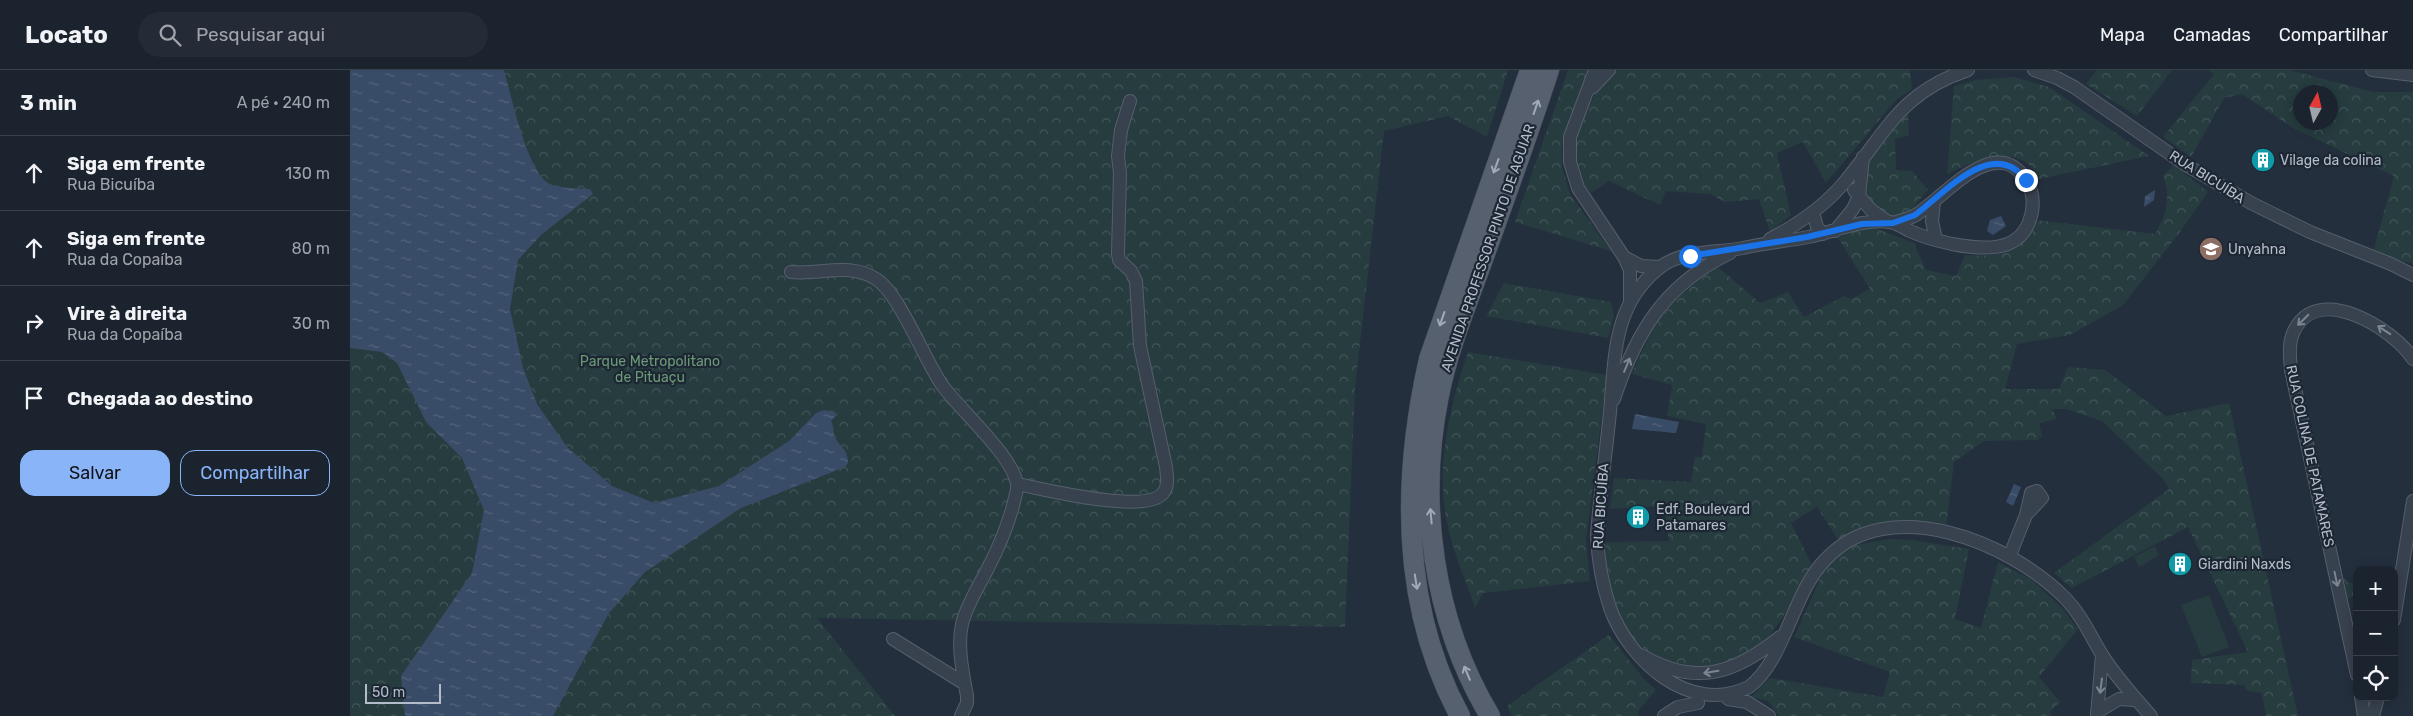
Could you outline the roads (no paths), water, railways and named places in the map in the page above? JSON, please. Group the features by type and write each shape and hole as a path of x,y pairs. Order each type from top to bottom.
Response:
{"main road":[{"name":"AVENIDA PROFESSOR PINTO DE AGUIAR","path":"1460,716 1431,650 1415,581 1410,503 1412,458 1429,359 1530,70"},
{"name":"AVENIDA PROFESSOR PINTO DE AGUIAR","path":"1490,716 1464,667 1447,615 1438,578 1430,503 1433,436 1441,388 1456,333 1549,70"}],"street":[{"path":"1596,70 1570,137 1570,162 1578,188 1624,257 1631,276 1630,301"},
{"path":"1589,92 1609,70"},
{"name":"RUA BICUÍBA","path":"1760,244 1813,212 1842,184 1909,101 1926,88 1947,77 1968,70"},
{"name":"RUA BICUÍBA","path":"2034,70 2057,78 2074,87 2181,162 2250,203 2310,232 2391,264 2413,275"},
{"path":"2372,70 2413,75"},
{"path":"1017,484 1135,504 1156,499 1163,493 1166,487 1166,467 1140,346 1136,281 1134,275 1119,260 1118,254 1120,173 1118,156 1121,130 1130,101"},
{"path":"1813,212 1816,227 1829,232 1853,209 1858,196 1863,157"},
{"path":"1842,184 1852,188 1871,210 1911,232 1936,240 1985,248 2005,245 2023,233 2029,222 2033,200 2031,189 2021,173 2014,167 1992,162 1970,173 1934,201 1932,221 1936,240"},
{"name":"RUA BICUÍBA","path":"1934,201 1915,215 1891,222 1760,244 1674,261 1659,267 1630,301 1620,327 1610,382 1610,411 1599,507 1597,552 1611,610 1649,670 1672,691 1681,696 1704,702 1725,699 1746,690 1757,679 1784,634 1815,571 1839,548 1867,533 1902,527 1921,528 1962,536 2010,555 2048,582 2066,599 2091,633 2102,655 2135,700 2151,716"},
{"name":"RUA BICUÍBA","path":"1610,411 1628,362 1641,337 1669,295 1689,277 1741,248"},
{"path":"1624,257 1641,266 1659,267"},
{"path":"1674,261 1684,266 1689,277"},
{"name":"RUA BICUÍBA","path":"2391,264 2413,268"},
{"path":"790,272 844,270 866,274 880,281 900,310 940,382 954,402 994,446 1006,462 1017,484 1010,516 1001,541 969,604 961,626 960,643 967,703 961,716"},
{"name":"RUA COLINA DE PATAMARES","path":"2353,656 2291,370 2290,343 2299,322 2307,315 2319,310 2332,310 2348,313 2382,328 2396,338 2413,359"},
{"path":"1620,327 1629,336 1641,337"},
{"path":"2395,611 2413,501"},
{"path":"2010,555 2026,515"},
{"name":"RUA BICUÍBA","path":"1636,652 1659,665 1678,672 1701,674 1716,672 1742,663 1784,634"},
{"path":"893,639 965,684"},
{"path":"2097,714 2102,655"},
{"path":"1742,663 1754,668 1757,679"},
{"path":"1672,691 1671,680 1678,672"},
{"path":"1725,699 1747,702 1758,706 1769,716"},
{"path":"2097,714 2118,699 2135,700"},
{"path":"2362,701 2364,716"},
{"path":"2373,716 2377,701"},
{"path":"1664,716 1678,707 1704,702"}],"water":[{"path":"350,70 504,70 521,131 533,163 540,175 552,185 590,189 593,194 541,235 518,260 510,309 523,368 537,404 567,447 612,486 654,503 719,486 789,441 816,413 824,410 838,414 831,421 835,437 847,454 848,463 845,467 741,508 645,572 609,613 553,716 405,716 401,676 472,573 484,510 462,458 426,422 397,363 382,352 350,348"},
{"path":"2155,190 2154,200 2144,207 2145,196"},
{"path":"2001,216 2006,226 1993,235 1987,231 1990,220"},
{"path":"1635,414 1679,422 1676,433 1632,429"},
{"path":"2014,484 2021,487 2013,506 2006,502"}],"place":[{"name":"Vilage da colina","path":"2263,160"},
{"name":"Unyahna","path":"2211,249"},
{"name":"Edf. Boulevard Patamares","path":"1638,517"},
{"name":"Giardini Naxds","path":"2180,564"}],"park label":[{"name":"Parque Metropolitano de Pituaçu","path":"650,370"}]}
